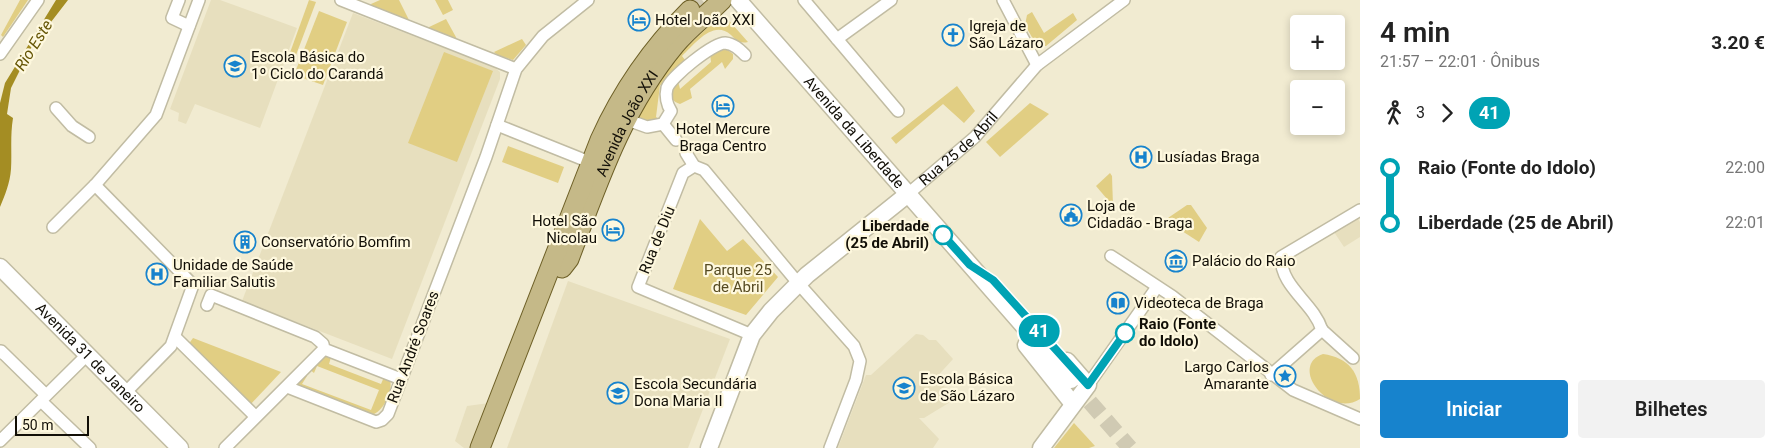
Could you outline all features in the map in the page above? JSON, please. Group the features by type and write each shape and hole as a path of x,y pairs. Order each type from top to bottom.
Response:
{"main road":[{"name":"Avenida João XXI","path":"562,268 569,259 612,145 625,119 652,75 677,43 722,0"},
{"name":"Avenida da Liberdade","path":"738,0 1071,380"},
{"name":"Avenida João XXI","path":"564,233 564,223 582,159 608,106 635,62 661,29 691,8"},
{"name":"Avenida João XXI","path":"480,448 613,110 641,67 666,34 691,8"},
{"name":"Avenida João XXI","path":"493,448 562,268 563,257 601,151 618,114 645,70 691,8"},
{"name":"Rua 25 de Abril","path":"708,448 752,336 798,283 908,194"},
{"name":"Avenida da Liberdade","path":"970,265 993,280 1088,385"},
{"name":"Avenida da Liberdade","path":"970,265 980,289 1074,404"},
{"name":"Avenida 31 de Janeiro","path":"0,267 180,448"},
{"path":"1041,448 1088,385"}],"street":[{"path":"1,50 38,0"},
{"path":"179,0 172,18 189,26"},
{"path":"53,227 95,185 156,115 199,0"},
{"path":"341,0 359,3 516,69 543,36 588,0"},
{"path":"804,0 898,111"},
{"path":"837,39 891,0"},
{"path":"1003,0 1037,65"},
{"name":"Rua 25 de Abril","path":"908,194 975,137 1022,88 1037,65 1124,0"},
{"path":"625,119 647,127 663,124 671,111 667,105 667,89 672,81 713,46 724,43 735,45 745,54"},
{"name":"Rua André Soares","path":"288,387 376,422 382,420 388,414 497,125 516,69"},
{"path":"56,108 72,126 89,137"},
{"path":"663,124 676,140"},
{"path":"497,125 582,159"},
{"path":"686,153 694,166 704,170 798,283 854,346 860,361 856,380 830,448"},
{"name":"Rua de Diu","path":"694,166 684,173 638,287 752,336"},
{"path":"95,185 193,285 171,346 125,393"},
{"path":"1354,358 1322,330 1311,310 1287,281 1281,257 1360,210"},
{"path":"1111,256 1172,296 1271,375 1293,390 1360,418"},
{"path":"1088,385 1157,287"},
{"path":"207,305 210,295 315,337 323,344 324,349"},
{"path":"1271,375 1322,330"},
{"path":"175,337 252,413"},
{"path":"324,349 401,379"},
{"path":"225,448 324,349"},
{"path":"0,353 2,351 90,448"},
{"path":"0,441 87,355"},
{"path":"242,432 242,423 262,403 271,403"}],"shaded area":[{"name":"Escola Básica do 1º Ciclo do Carandá","path":"211,0 220,0 297,28 260,128 195,104 186,124 178,121 179,113 170,109"},
{"path":"353,13 494,67 500,72 500,79 392,359 242,301"},
{"path":"1357,217 1360,222 1360,237 1344,247 1334,232"},
{"name":"Escola Secundária Dona Maria II","path":"568,281 730,339 688,448 507,448"},
{"name":"Escola Básica de São Lázaro","path":"916,334 923,335 929,340 936,340 953,359 934,380 960,396 924,418 919,418 939,439 933,448 838,448 866,375 871,375"},
{"path":"489,403 470,448 464,448 455,441 467,406"}],"green space":[{"path":"20,0 28,0 3,37 1,35"},
{"path":"309,0 316,2 293,63 287,61"},
{"path":"380,0 399,0 410,22 372,6 371,4"},
{"path":"435,0 448,0 453,10 443,15"},
{"path":"319,11 347,22 323,85 294,75"},
{"path":"1032,12 1044,33 1073,13 1077,20 1046,46 1037,46 1025,25 1027,15"},
{"path":"721,15 725,16 748,42 738,41 724,31 718,30 711,31 698,40 682,56 685,60 664,85 660,85 656,117 659,119 647,122 640,120 638,113 677,56"},
{"path":"446,19 457,39 427,28"},
{"path":"522,39 526,45 513,60 497,55 494,52"},
{"path":"722,46 733,54 733,59 725,69 722,62 690,89 692,98 680,104 676,102 671,97 673,87 678,81 680,89 711,62 710,53"},
{"path":"444,52 493,71 457,162 408,143"},
{"path":"957,86 975,111 964,123 943,104 896,144 891,138"},
{"path":"1030,103 1049,114 1000,157 986,142"},
{"path":"508,146 564,167 558,183 502,162"},
{"path":"1110,173 1112,176 1113,206 1096,186"},
{"path":"1187,205 1191,205 1207,228 1199,242 1165,220"},
{"name":"Parque 25 de Abril","path":"700,219 727,251 743,239 778,277 746,315 673,289"},
{"path":"193,338 281,372 249,406 188,345"},
{"path":"323,354 332,354 329,364 381,384 384,377 389,378 390,393 378,412 374,414 369,413 296,385 304,375 307,376 302,384 371,410 379,390 317,366 314,373 309,369"},
{"path":"1323,354 1340,359 1351,368 1358,381 1360,399 1348,403 1336,402 1325,397 1317,388 1311,379 1310,369 1313,360"},
{"path":"1074,423 1095,446 1089,448 1054,448"}],"water":[{"name":"Rio Este","path":"56,0 68,0 31,48 11,88 7,114 13,118 11,169 0,207 0,103 5,83"}],"tunnel":[{"path":"690,10 702,0"},
{"path":"1074,384 1130,448"}],"bus line":[{"name":"41","path":"943,235 970,265 993,280 1088,385 1125,333"}],"place":[{"name":"Hotel João XXI","path":"639,20"},
{"name":"Igreja de São Lázaro","path":"953,35"},
{"name":"Escola Básica do 1º Ciclo do Carandá","path":"235,66"},
{"name":"Hotel Mercure Braga Centro","path":"723,106"},
{"name":"Lusíadas Braga","path":"1141,157"},
{"name":"Loja de Cidadão - Braga","path":"1071,215"},
{"name":"Hotel São Nicolau","path":"613,230"},
{"name":"Liberdade (25 de Abril)","path":"943,235"},
{"name":"Conservatório Bomfim","path":"245,242"},
{"name":"Palácio do Raio","path":"1176,261"},
{"name":"Unidade de Saúde Familiar Salutis","path":"157,274"},
{"name":"Videoteca de Braga","path":"1118,303"},
{"name":"Raio (Fonte do Idolo)","path":"1125,333"},
{"name":"Largo Carlos Amarante","path":"1285,376"},
{"name":"Escola Básica de São Lázaro","path":"904,388"},
{"name":"Escola Secundária Dona Maria II","path":"618,393"}]}
